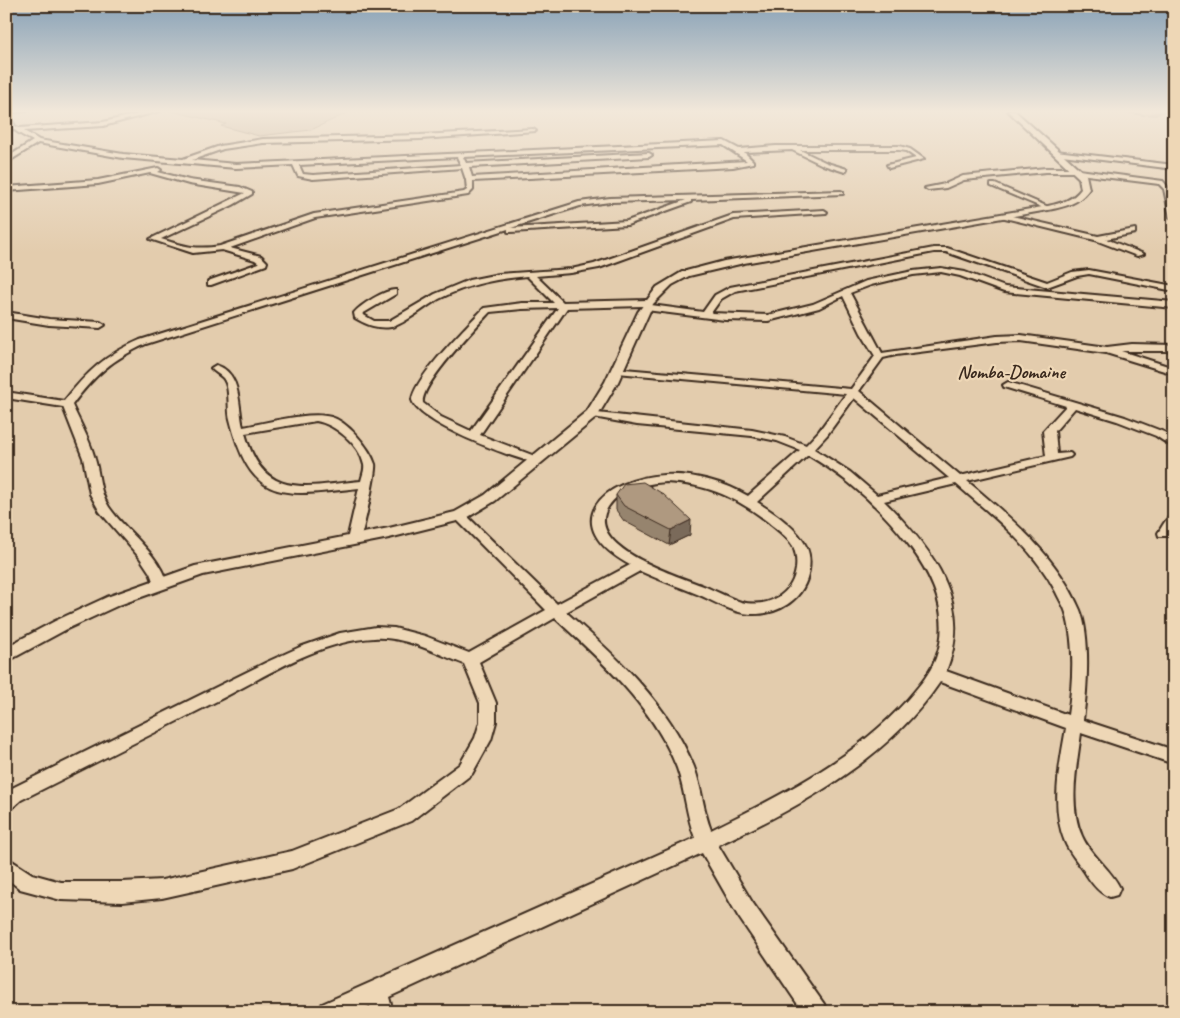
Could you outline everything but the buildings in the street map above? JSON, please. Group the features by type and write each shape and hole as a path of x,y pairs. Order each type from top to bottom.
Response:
{"street":[{"path":"151,159 236,166 296,165 414,159"},
{"path":"6,189 91,182 152,172 191,159"},
{"path":"152,172 189,182 240,189 250,193 231,204 154,239 199,252 222,248 273,228 314,216 463,195 470,190 470,178 466,166 461,159"},
{"path":"296,165 300,175 313,177 588,159"},
{"path":"470,178 665,169 751,162 748,159"},
{"path":"814,159 845,170"},
{"path":"889,166 921,160 919,159"},
{"path":"6,655 61,625 112,601 201,570 438,523 460,516 490,498 592,414 600,403 617,370 647,305 668,283 685,274 707,267 1048,208 1072,201 1083,193 1086,185 1078,171 1063,159"},
{"path":"1112,159 1174,166"},
{"path":"928,188 946,186 963,178 1046,170 1078,171 1162,182 1167,189 1174,217"},
{"path":"993,185 1048,208"},
{"path":"66,405 80,387 107,359 143,342 499,230 550,212 587,202 841,192"},
{"path":"499,230 627,223 645,218 696,197"},
{"path":"393,292 362,309 358,316 372,324 391,324 455,288 484,279 571,271 596,266 733,217 824,212"},
{"path":"1003,216 1097,238 1140,254"},
{"path":"1097,238 1132,231"},
{"path":"211,284 263,262 258,258 222,248"},
{"path":"705,315 718,297 733,289 872,264 934,250 947,250 1047,285 1075,274 1089,272 1174,289"},
{"path":"536,460 442,423 427,414 418,404 417,398 420,390 456,344 487,310 562,305 647,305 705,315 753,319 768,318 816,306 863,285 913,273 941,270 962,274 1004,289 1174,305"},
{"path":"530,274 562,305"},
{"path":"846,292 860,317 871,345 880,356"},
{"path":"474,435 562,305"},
{"path":"6,315 49,322 100,325"},
{"path":"748,502 807,450 823,432 880,356 896,352 1009,338 1107,350 1174,372"},
{"path":"1107,350 1132,346 1174,348"},
{"path":"216,368 228,379 238,431 248,460 257,474 270,484 281,488 295,489 366,484"},
{"path":"617,370 854,392 1014,527 1053,573 1073,611 1077,632 1080,686 1067,774 1066,809 1073,840 1095,872 1110,888"},
{"path":"1008,385 1121,419 1160,434 1174,446"},
{"path":"6,395 66,405"},
{"path":"1052,459 1049,431 1073,404"},
{"path":"66,405 89,458 96,494 104,509 145,555 157,573 160,583"},
{"path":"330,1012 380,1002 706,842 820,783 862,753 898,720 922,694 936,674 945,654 950,633 949,610 942,587 930,564 913,541 874,499 850,479 807,450 770,436 627,420 592,414"},
{"path":"238,431 316,418 330,420 350,435 363,451 370,466 354,540"},
{"path":"1160,434 1174,434"},
{"path":"874,499 1066,455"},
{"path":"688,479 730,491 748,502 788,534 800,548 803,564 800,581 790,597 768,607 746,608 639,566 622,555 600,534 595,519 600,506 611,494 628,485 647,480 688,479"},
{"path":"460,516 639,690 657,713 672,738 686,770 706,842 758,927 816,1012"},
{"path":"1164,533 1174,519"},
{"path":"470,660 639,566"},
{"path":"6,802 15,794 280,662 304,651 354,634 394,633 413,638 470,660 488,703 488,722 483,740 466,769 405,814 292,860 162,889 122,892 61,891 27,882 6,866"},
{"path":"936,674 1074,724 1174,757"}],"district":[{"name":"Nomba-Domaine","path":"1011,371"}]}
